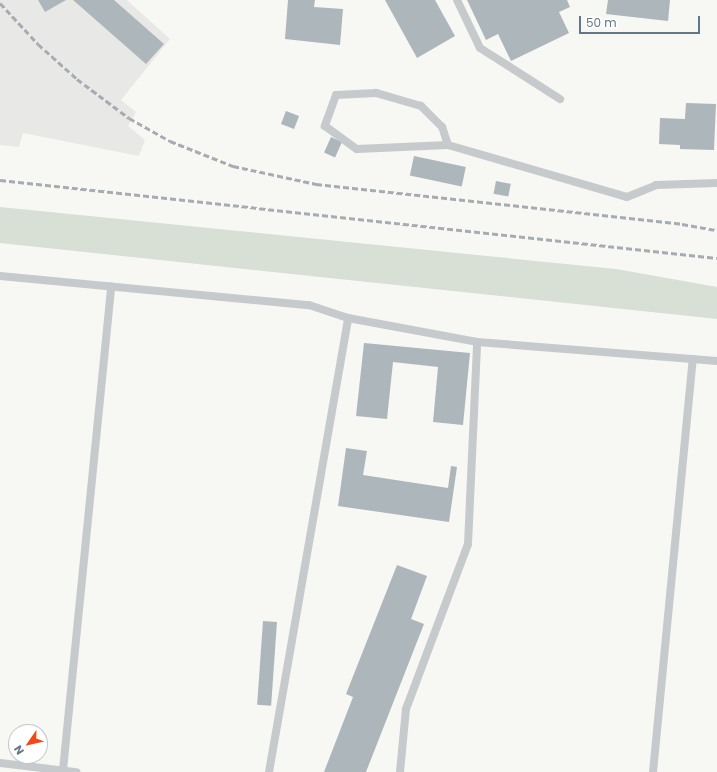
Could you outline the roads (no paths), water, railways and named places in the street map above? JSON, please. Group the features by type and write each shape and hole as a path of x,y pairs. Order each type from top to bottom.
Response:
{"lane":[{"path":"457,0 480,48 560,99"},
{"path":"448,146 442,127 421,106 376,93 336,95 325,126 357,149 448,146 627,197 656,185 717,183"},
{"path":"0,276 310,305 348,318 477,342 717,361"},
{"path":"63,770 111,286"},
{"path":"269,772 348,318"},
{"path":"400,772 406,709 468,544 477,342"},
{"path":"653,772 693,359"},
{"path":"0,763 76,772"}],"railway":[{"path":"0,3 38,44 77,79 129,118 170,141 233,166 316,184 682,224 717,230"},
{"path":"0,180 717,258"}]}
